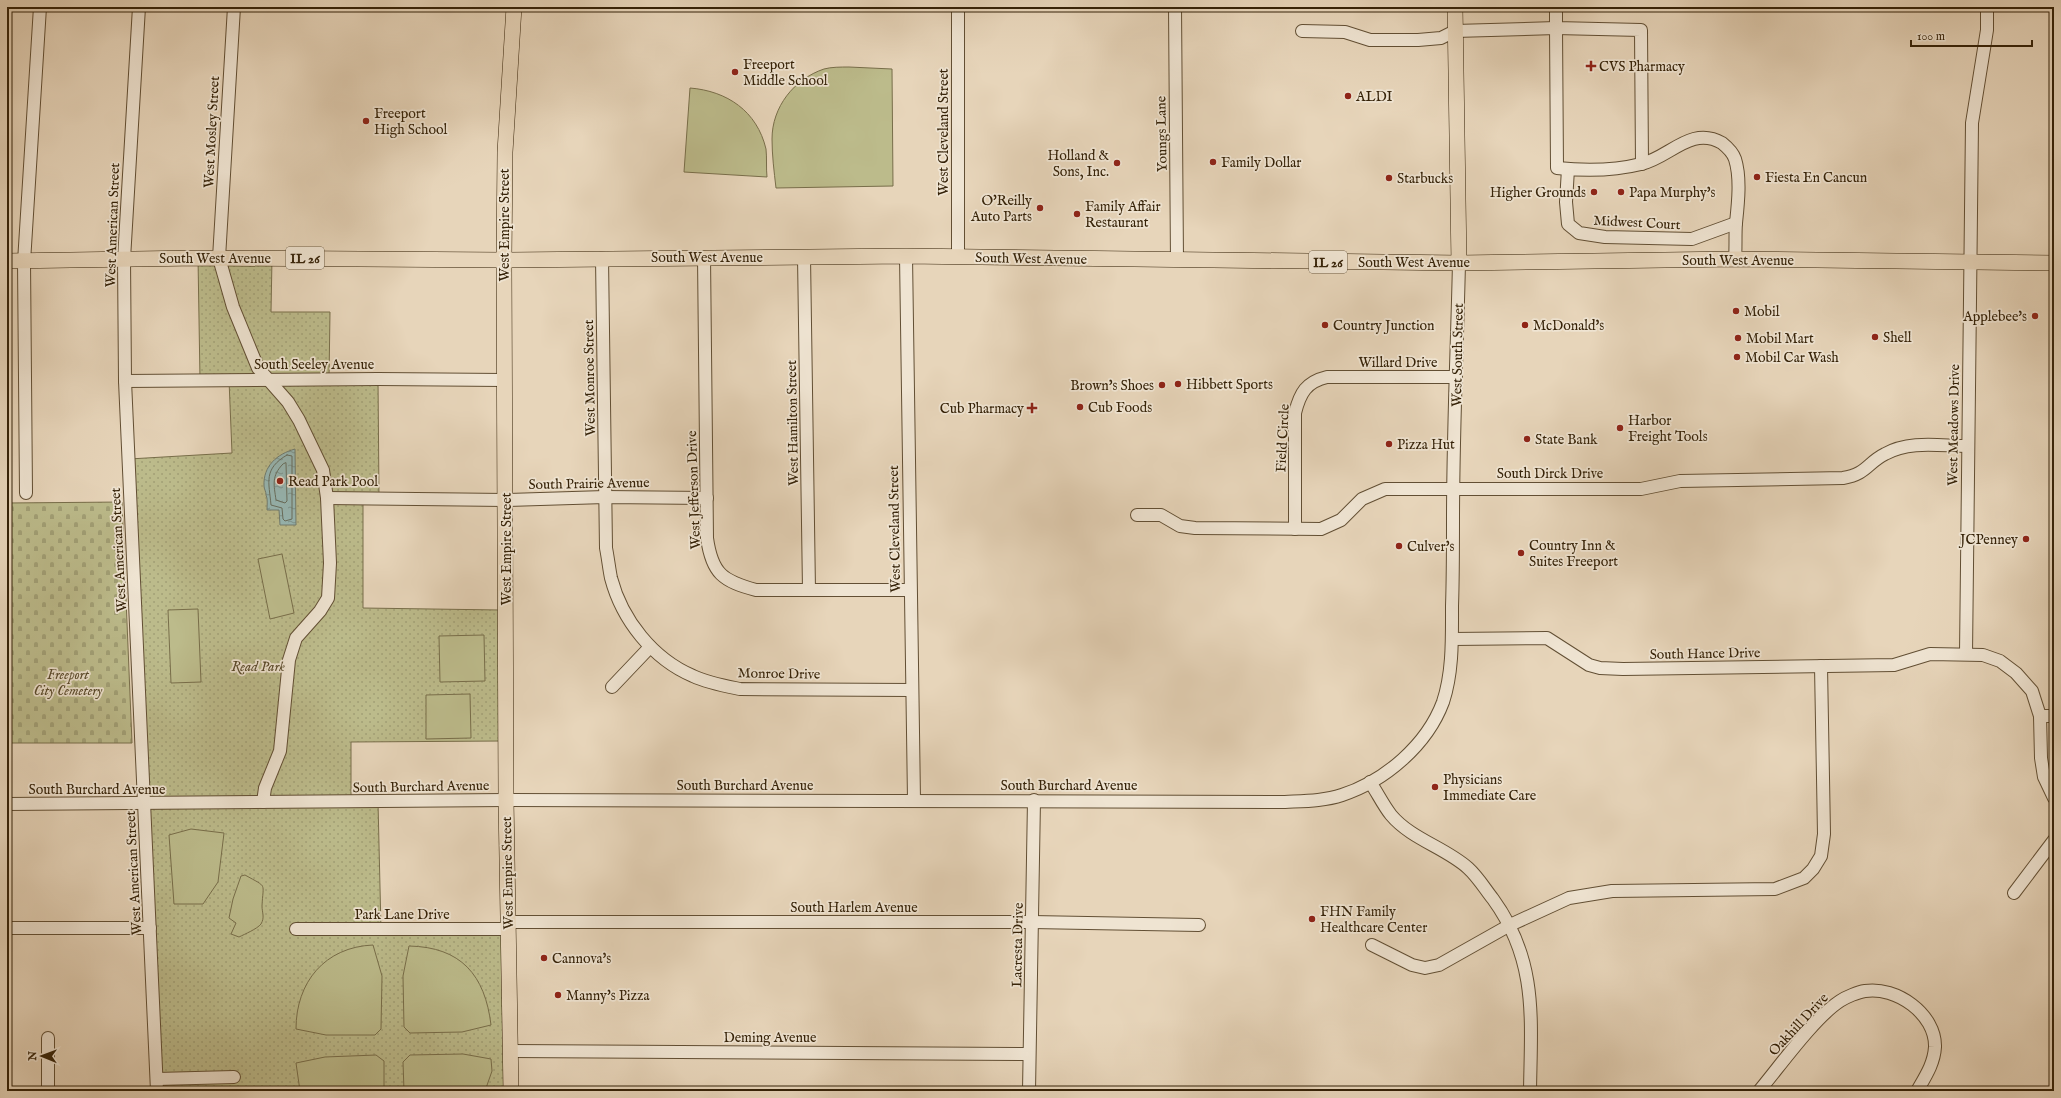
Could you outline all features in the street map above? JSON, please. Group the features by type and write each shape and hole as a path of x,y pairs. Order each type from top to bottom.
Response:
{"main road":[{"name":"West Empire Street","path":"511,1091 506,800 504,260 505,152 514,7"},
{"name":"West South Street","path":"1455,7 1459,263"},
{"name":"South West Avenue","path":"7,261 24,262 219,258 504,260 906,256 1459,263 1735,259 2054,263"}],"street":[{"path":"26,493 24,262 40,7"},
{"name":"West American Street","path":"139,7 124,259 125,381 157,1085"},
{"name":"West Mosley Street","path":"219,258 234,7"},
{"name":"West Cleveland Street","path":"958,7 958,257"},
{"name":"Youngs Lane","path":"1174,7 1177,260"},
{"path":"1556,7 1557,168 1610,170 1642,164 1691,139 1703,137 1714,139 1727,146 1735,159 1739,207 1736,223 1735,259"},
{"name":"West Meadows Drive","path":"1966,654 1967,446 1972,123 1987,30 1987,7"},
{"path":"1302,31 1344,32 1370,40 1418,40 1441,38 1455,31 1556,28 1641,30 1642,164"},
{"name":"Midwest Court","path":"1568,169 1566,202 1568,224 1578,233 1605,237 1692,239 1736,223"},
{"name":"West Cleveland Street","path":"906,256 914,800"},
{"name":"West Jefferson Drive","path":"704,257 707,538 710,556 719,573 734,584 756,590 910,590"},
{"name":"West Hamilton Street","path":"804,257 809,590"},
{"path":"219,258 233,306 258,368 288,402 313,447 322,470 327,498 330,563 328,598 320,611 296,638 289,660 280,750 265,788 263,802"},
{"name":"West Monroe Street","path":"602,258 605,497"},
{"name":"West South Street","path":"1442,702 1451,663 1452,639 1453,488 1459,263"},
{"name":"Willard Drive","path":"1340,377 1456,377"},
{"name":"Field Circle","path":"1295,529 1295,413 1299,397 1308,386 1317,380 1340,377"},
{"name":"South Seeley Avenue","path":"125,381 268,379 504,380"},
{"name":"South Dirck Drive","path":"1137,515 1161,515 1180,526 1195,528 1321,528 1341,520 1362,500 1385,488 1641,489 1680,481 1843,478 1857,476 1884,454 1908,445 1967,446"},
{"name":"South Prairie Avenue","path":"327,498 506,500 605,497 707,498"},
{"name":"Monroe Drive","path":"605,497 606,548 611,578 621,605 633,625 650,648 693,676 740,689 912,690"},
{"name":"South Hance Drive","path":"1452,639 1547,638 1589,665 1600,668 1894,665 1930,654 1966,654"},
{"path":"612,687 650,648"},
{"path":"1966,654 1983,655 2000,661 2016,673 2032,691 2040,716 2041,758 2044,777 2054,798"},
{"path":"1372,945 1412,965 1425,968 1439,964 1510,925 1569,898 1612,891 1775,889 1804,878 1821,856 1824,834 1821,666"},
{"name":"South Burchard Avenue","path":"7,804 506,800 1314,801 1342,796 1370,782 1408,754 1428,731 1442,702"},
{"path":"2040,716 2054,716"},
{"path":"1370,782 1392,815 1402,825 1451,855 1469,869 1502,912 1510,925 1524,958 1529,985 1530,1091"},
{"name":"Lacresta Drive","path":"1029,1091 1034,800"},
{"path":"2014,893 2054,840"},
{"name":"South Harlem Avenue","path":"508,925 1032,922 1199,925"},
{"name":"Park Lane Drive","path":"296,929 508,925"},
{"path":"7,928 150,928"},
{"name":"Oakhill Drive","path":"1759,1091 1816,1023 1840,1001 1865,991 1880,991 1902,998 1930,1023 1935,1046 1932,1066 1917,1091"},
{"path":"48,1038 48,1091"},
{"name":"Deming Avenue","path":"510,1051 1030,1054"},
{"path":"157,1085 234,1077"}],"green space":[{"path":"849,67 892,69 893,186 776,188 772,139 773,127 781,105 794,87 813,74 827,68"},
{"path":"690,88 716,93 738,105 748,114 756,124 766,149 767,177 684,172"},
{"name":"Read Park","path":"198,258 272,258 271,312 330,312 329,379 378,379 379,498 363,498 363,608 500,610 501,741 351,742 351,802 378,802 381,930 508,929 508,1091 159,1091 129,459 232,453 229,380 200,380"},
{"name":"Freeport City Cemetery","path":"122,502 132,743 7,743 7,503"},
{"path":"282,554 294,613 270,619 258,559"},
{"path":"198,609 201,682 171,683 168,610"},
{"path":"484,635 485,681 440,682 439,636"},
{"path":"470,694 471,738 426,739 426,695"},
{"path":"191,829 224,833 218,882 203,904 174,904 169,835"},
{"path":"245,875 262,886 263,917 259,926 239,937 231,934 236,923 229,918 233,899 241,876"},
{"path":"373,945 382,976 381,1029 375,1035 326,1035 296,1029 297,1012 301,996 316,970 341,952 356,947"},
{"path":"409,946 443,952 456,958 467,967 476,978 483,992 488,1007 491,1025 462,1032 410,1033 404,1027 403,976"},
{"path":"463,1054 491,1059 492,1071 485,1091 404,1091 403,1062 410,1055"},
{"path":"376,1055 384,1061 384,1091 300,1091 296,1063 325,1057"}],"water":[{"name":"Read Park Pool","path":"295,449 296,525 280,525 279,510 267,510 264,479 272,462 282,454"}],"place":[{"name":"CVS Pharmacy","path":"1591,66"},
{"name":"Freeport Middle School","path":"735,72"},
{"name":"ALDI","path":"1348,96"},
{"name":"Freeport High School","path":"366,121"},
{"name":"Family Dollar","path":"1213,162"},
{"name":"Holland & Sons, Inc.","path":"1117,163"},
{"name":"Fiesta En Cancun","path":"1757,177"},
{"name":"Starbucks","path":"1389,178"},
{"name":"Higher Grounds","path":"1594,192"},
{"name":"Papa Murphy's","path":"1621,192"},
{"name":"O'Reilly Auto Parts","path":"1040,208"},
{"name":"Family Affair Restaurant","path":"1077,214"},
{"name":"Mobil","path":"1736,311"},
{"name":"Applebee's","path":"2035,316"},
{"name":"Country Junction","path":"1325,325"},
{"name":"McDonald's","path":"1525,325"},
{"name":"Shell","path":"1875,337"},
{"name":"Mobil Mart","path":"1738,338"},
{"name":"Mobil Car Wash","path":"1737,357"},
{"name":"Hibbett Sports","path":"1178,384"},
{"name":"Brown's Shoes","path":"1162,385"},
{"name":"Cub Foods","path":"1080,407"},
{"name":"Cub Pharmacy","path":"1032,408"},
{"name":"Harbor Freight Tools","path":"1620,428"},
{"name":"State Bank","path":"1527,439"},
{"name":"Pizza Hut","path":"1389,444"},
{"name":"Read Park Pool","path":"280,481"},
{"name":"JCPenney","path":"2026,539"},
{"name":"Culver's","path":"1399,546"},
{"name":"Country Inn & Suites Freeport","path":"1521,553"},
{"name":"Physicians Immediate Care","path":"1435,787"},
{"name":"FHN Family Healthcare Center","path":"1312,919"},
{"name":"Cannova's","path":"544,958"},
{"name":"Manny's Pizza","path":"558,995"}]}
